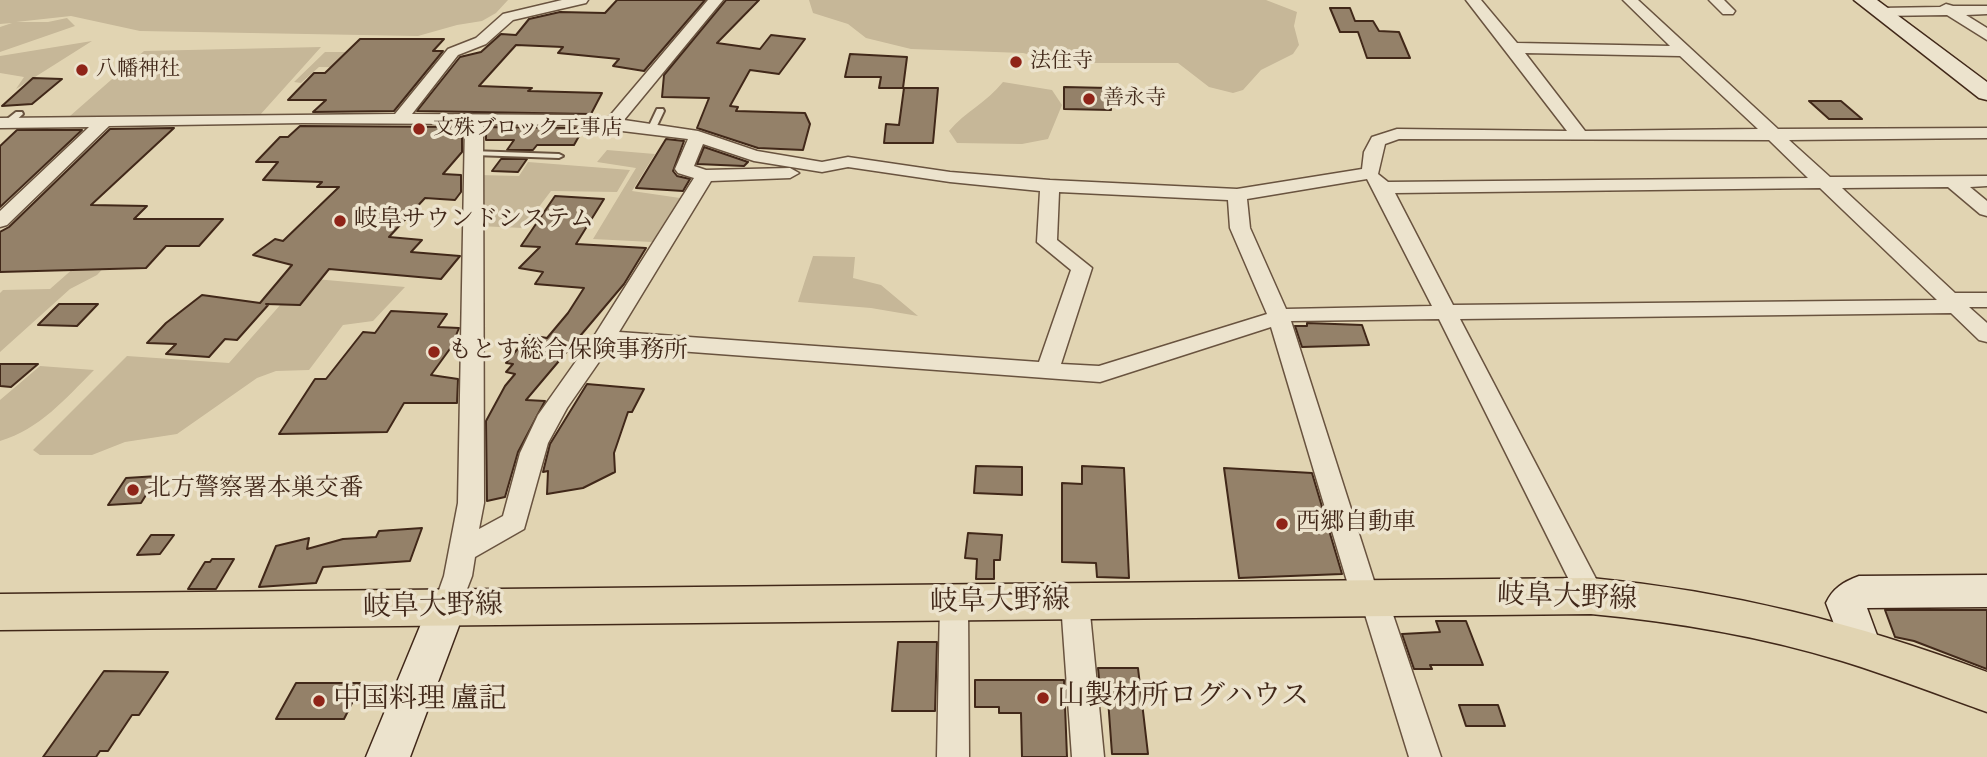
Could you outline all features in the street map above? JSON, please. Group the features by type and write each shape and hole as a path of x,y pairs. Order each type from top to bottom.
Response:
{"main road":[{"name":"岐阜大野線","path":"0,612 1591,596 1643,600 1780,623 1861,646 1987,692"}],"street":[{"path":"400,118 453,52 481,41 508,17 581,0"},
{"path":"612,124 716,0"},
{"path":"1473,0 1579,135"},
{"path":"1630,0 1987,335"},
{"path":"1716,0 1728,11"},
{"path":"1933,0 1987,35"},
{"path":"1872,6 1952,12 1987,10"},
{"path":"1872,6 1987,93"},
{"path":"1513,48 1685,51"},
{"path":"9,119 105,121 400,118 474,121 573,120 612,124 656,119 754,156 822,167"},
{"path":"0,221 105,121"},
{"path":"388,757 447,607 463,551 471,503 474,121"},
{"path":"1591,596 1377,180 1373,152 1378,141 1398,134 1987,133"},
{"path":"698,136 684,169 705,176 797,172 848,162 950,177 1050,186 1237,195 1377,180 1987,181"},
{"path":"463,551 515,522 535,445 556,404 604,338 705,176"},
{"path":"1953,182 1987,210"},
{"path":"1047,371 1082,268 1046,242 1050,186"},
{"path":"1237,195 1240,228 1279,317 1370,598 1425,757"},
{"path":"604,338 1100,374 1279,317 1953,303 1987,300"},
{"path":"1861,646 1845,603 1859,592 1987,591"},
{"path":"1075,603 1088,757"},
{"path":"953,757 954,604"}],"lane":[{"path":"474,153 559,156"}],"shaded area":[{"path":"0,0 508,0 496,13 482,21 418,36 140,31 71,16 16,22 48,22 67,18 75,26 0,52 0,27 12,23 0,24"},
{"path":"809,0 1266,0 1297,12 1294,26 1299,45 1293,54 1261,70 1243,90 1233,93 1209,87 1178,63 1064,63 1023,53 911,49 866,38 848,24 813,13"},
{"path":"92,41 16,89 24,77 0,73 0,56"},
{"path":"321,47 260,115 70,116 144,51"},
{"path":"325,52 398,52 378,68 319,67 301,83 294,82"},
{"path":"1003,82 1052,90 1062,105 1048,139 1022,144 957,143 949,131"},
{"path":"607,150 655,154 632,191 680,198 652,242 593,239 636,168 597,162"},
{"path":"528,162 630,170 617,192 551,191 523,228 478,226 479,175 519,176"},
{"path":"126,244 97,275 70,289 0,352 0,293 3,290 50,289 100,245"},
{"path":"813,256 855,257 853,278 881,285 918,316 871,308 798,302"},
{"path":"304,278 405,287 373,321 343,325 309,370 276,371 257,378 177,434 125,442 92,455 40,455 33,450 127,356 229,363"},
{"path":"40,366 94,370 40,421 0,441 0,400"}],"building":[{"path":"617,0 705,0 644,71 613,66 619,59 558,53 563,47 516,45 479,86 532,88 528,91 602,93 591,114 417,111 460,57 481,52 501,34 516,35 529,19 560,12 605,13"},
{"path":"726,0 759,0 717,43 760,49 771,35 805,39 779,74 750,70 730,106 738,107 736,111 805,113 810,124 803,150 758,148 697,128 709,98 662,97 664,75"},
{"path":"1330,8 1350,8 1355,21 1373,21 1379,31 1399,32 1410,58 1367,58 1358,32 1340,32"},
{"path":"360,39 444,39 433,51 443,51 394,111 313,112 326,100 288,100 314,73 325,73"},
{"path":"850,54 907,57 903,88 879,88 881,77 845,77"},
{"path":"33,78 62,79 32,104 2,106"},
{"name":"善永寺","path":"1064,87 1109,88 1111,110 1064,109"},
{"path":"904,88 938,88 933,143 884,143 886,124 899,125"},
{"path":"1809,101 1841,101 1862,119 1829,119"},
{"path":"300,126 462,127 462,152 443,174 461,175 461,192 455,200 425,198 389,237 422,240 411,252 460,256 441,279 329,269 300,305 269,304 237,340 225,339 209,357 166,354 176,344 147,343 166,323 202,295 260,303 292,265 253,255 275,239 283,241 339,187 317,187 322,182 263,180 278,162 256,162 280,137 288,137"},
{"path":"486,127 583,129 574,145 537,145 533,150 507,150 514,140 486,140"},
{"path":"174,128 91,205 147,206 134,219 223,219 199,246 166,246 146,268 0,272 0,232 9,227 110,129"},
{"path":"17,130 82,130 0,207 0,146"},
{"path":"666,139 684,141 673,171 677,176 690,179 683,191 636,188"},
{"path":"704,147 748,162 744,166 697,164"},
{"path":"501,159 527,159 518,172 492,171"},
{"path":"555,196 604,199 576,244 646,248 624,284 526,400 545,401 518,452 505,497 487,501 486,421 505,386 515,374 506,372 513,364 506,363 529,335 547,338 584,288 535,284 543,272 519,268 540,247 521,246"},
{"path":"59,304 98,304 77,326 38,325"},
{"path":"391,311 447,314 438,327 459,328 455,338 457,339 431,375 458,379 457,403 404,403 387,432 279,434 315,379 326,379 363,332 375,333"},
{"path":"1307,323 1362,325 1369,345 1302,347 1295,326 1307,326"},
{"path":"0,364 38,364 11,387 0,386"},
{"path":"587,384 644,389 632,412 628,412 614,453 615,472 583,488 547,494 548,471 543,472 550,444"},
{"path":"976,466 1022,467 1022,495 974,493"},
{"path":"1082,466 1124,468 1129,578 1097,577 1096,563 1062,562 1062,483 1082,484"},
{"name":"西郷自動車","path":"1224,468 1312,473 1342,574 1239,578"},
{"name":"北方警察署本巣交番","path":"158,476 141,503 108,505 126,478"},
{"path":"422,528 410,561 323,567 316,583 259,587 276,546 309,538 307,549 343,539 376,537 379,531"},
{"path":"968,533 1002,535 1000,560 994,560 994,579 976,579 977,559 965,558"},
{"path":"151,535 174,535 160,554 137,555"},
{"path":"212,559 234,559 216,589 188,589 205,562"},
{"path":"1885,610 1987,610 1987,669 1914,641 1895,637"},
{"path":"1436,621 1466,621 1483,665 1430,665 1432,669 1414,669 1402,634 1440,632"},
{"path":"898,642 937,642 935,711 892,711"},
{"path":"1098,668 1138,668 1148,754 1112,754 1108,699 1101,699"},
{"path":"104,671 168,672 139,715 132,715 108,751 100,751 96,757 43,757"},
{"path":"975,680 1064,680 1067,757 1022,757 1021,713 999,713 999,707 975,707"},
{"name":"中国料理 盧記","path":"296,683 362,683 344,719 276,719"},
{"path":"1459,705 1498,705 1505,726 1466,726"}],"place":[{"name":"法住寺","path":"1016,62"},
{"name":"八幡神社","path":"82,70"},
{"name":"善永寺","path":"1089,99"},
{"name":"文殊ブロック工事店","path":"419,129"},
{"name":"岐阜サウンドシステム","path":"340,221"},
{"name":"もとす総合保険事務所","path":"434,352"},
{"name":"北方警察署本巣交番","path":"133,490"},
{"name":"西郷自動車","path":"1282,524"},
{"name":"山製材所ログハウス","path":"1043,698"},
{"name":"中国料理 盧記","path":"319,701"}]}
